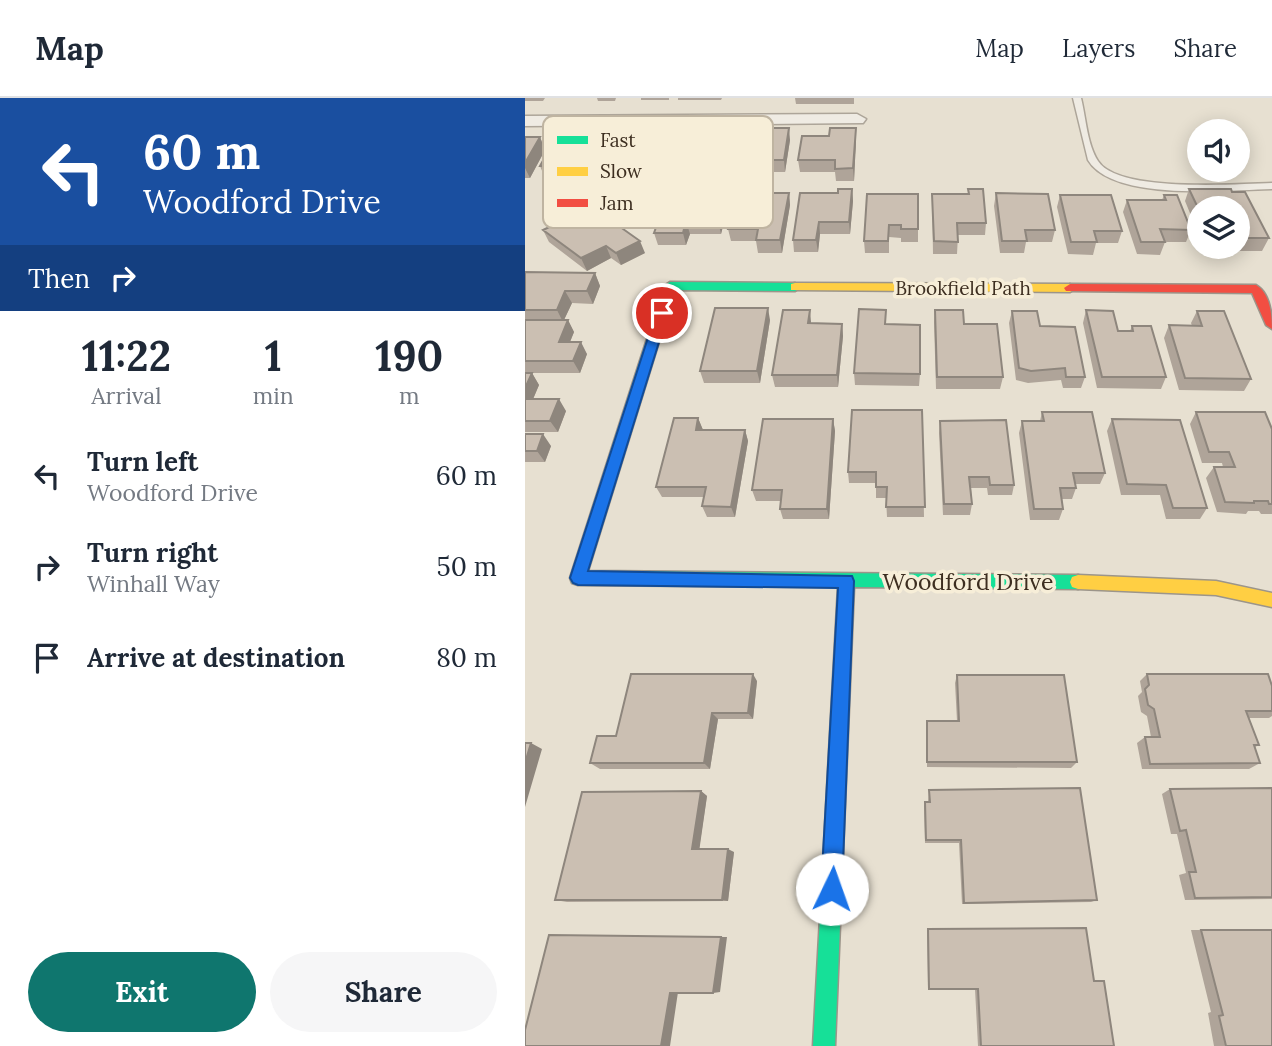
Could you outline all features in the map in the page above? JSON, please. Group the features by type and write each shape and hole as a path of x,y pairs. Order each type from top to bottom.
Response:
{"street":[{"path":"752,116 757,98"},
{"path":"773,118 857,119"},
{"path":"525,121 543,121"},
{"name":"Brookfield Path","path":"578,578 670,286 1256,289 1272,325"},
{"name":"Woodford Drive","path":"578,578 1145,583 1216,588 1272,600"},
{"path":"824,1046 846,581"}],"lane":[{"path":"1077,98 1095,165 1104,173 1148,185 1272,186"}],"building":[{"path":"773,128 789,128 784,160 773,160"},
{"path":"830,128 856,128 853,168 835,169 835,160 798,160 802,136 829,136"},
{"path":"525,137 540,137 525,163"},
{"path":"838,189 852,189 849,222 819,222 816,240 793,240 800,193 838,193"},
{"path":"968,189 983,189 986,223 957,223 958,242 934,241 932,194 969,194"},
{"path":"1189,189 1231,189 1232,192 1245,192 1247,196 1192,196"},
{"path":"773,193 789,193 780,240 756,240 758,229 728,229 773,228"},
{"path":"996,193 1048,194 1055,230 1025,230 1027,241 1002,241"},
{"path":"867,194 918,194 918,229 901,229 901,225 889,225 888,241 864,241"},
{"path":"1060,195 1111,195 1122,231 1094,231 1097,242 1071,242"},
{"path":"1164,195 1177,195 1187,220 1187,230 1160,229 1165,242 1141,242 1127,200 1166,200"},
{"path":"1250,202 1269,238 1250,238"},
{"path":"622,228 640,241 616,253 606,246 581,258 543,230"},
{"path":"656,228 684,228 683,233 654,233"},
{"path":"525,272 595,273 587,291 565,291 557,310 525,310"},
{"path":"715,308 768,308 757,371 700,371"},
{"path":"859,309 886,310 885,324 920,325 920,374 854,373"},
{"path":"783,310 810,310 808,323 842,324 837,375 772,375"},
{"path":"935,310 963,310 964,324 997,324 1003,377 937,377"},
{"path":"1086,310 1113,311 1118,331 1133,331 1132,326 1151,326 1166,377 1102,377"},
{"path":"1012,311 1037,311 1040,326 1075,327 1085,377 1066,377 1065,368 1031,371 1019,368"},
{"path":"1197,311 1224,311 1251,379 1185,378 1169,325 1202,326"},
{"path":"525,320 568,320 559,342 581,342 573,361 525,361"},
{"path":"525,373 532,373 525,388"},
{"path":"525,399 559,399 550,421 525,421"},
{"path":"852,410 922,410 925,507 886,507 887,487 876,487 876,472 848,472"},
{"path":"1042,412 1092,412 1105,473 1073,473 1076,488 1060,488 1063,509 1034,509 1022,421 1044,421"},
{"path":"1196,412 1265,412 1272,429 1272,504 1268,501 1225,502 1214,467 1235,467 1229,452 1209,452"},
{"path":"674,418 698,418 696,430 745,430 731,507 702,506 706,487 656,487"},
{"path":"763,419 833,419 827,509 780,509 782,490 752,490"},
{"path":"1112,419 1180,420 1207,508 1173,508 1166,485 1127,484"},
{"path":"1006,420 1014,485 990,485 989,477 969,477 972,504 944,504 940,421"},
{"path":"525,434 543,434 537,451 525,451"},
{"path":"631,674 753,674 748,713 712,713 704,763 590,763 597,736 616,736"},
{"path":"1147,674 1268,674 1272,686 1272,711 1246,711 1259,745 1254,745 1260,763 1150,764 1145,737 1160,737 1154,709 1148,705 1145,689 1149,685"},
{"path":"957,675 1064,675 1077,762 927,762 927,721 959,721"},
{"path":"525,743 531,743 525,763"},
{"path":"1080,788 1097,900 964,903 961,840 926,840 925,802 930,802 929,790"},
{"path":"1272,788 1272,897 1195,898 1189,872 1196,872 1186,830 1180,831 1170,789"},
{"path":"701,791 692,849 728,849 722,900 555,900 582,792"},
{"path":"1086,928 1094,981 1104,981 1114,1046 981,1046 978,989 929,989 928,929"},
{"path":"1201,930 1272,930 1272,1046 1226,1046 1219,1016 1223,1015"},
{"path":"549,935 721,937 713,993 670,993 661,1046 525,1046 525,1030"}],"traffic: fast":[{"path":"795,287 670,286 578,578 1078,582"},
{"path":"824,1046 846,581"}],"traffic: slow":[{"path":"795,287 1070,288"},
{"path":"1078,582 1216,588 1272,600"}],"traffic: jam":[{"path":"1070,288 1256,289 1272,325"}],"route":[{"path":"662,313 578,578 846,581 832,889"}]}
